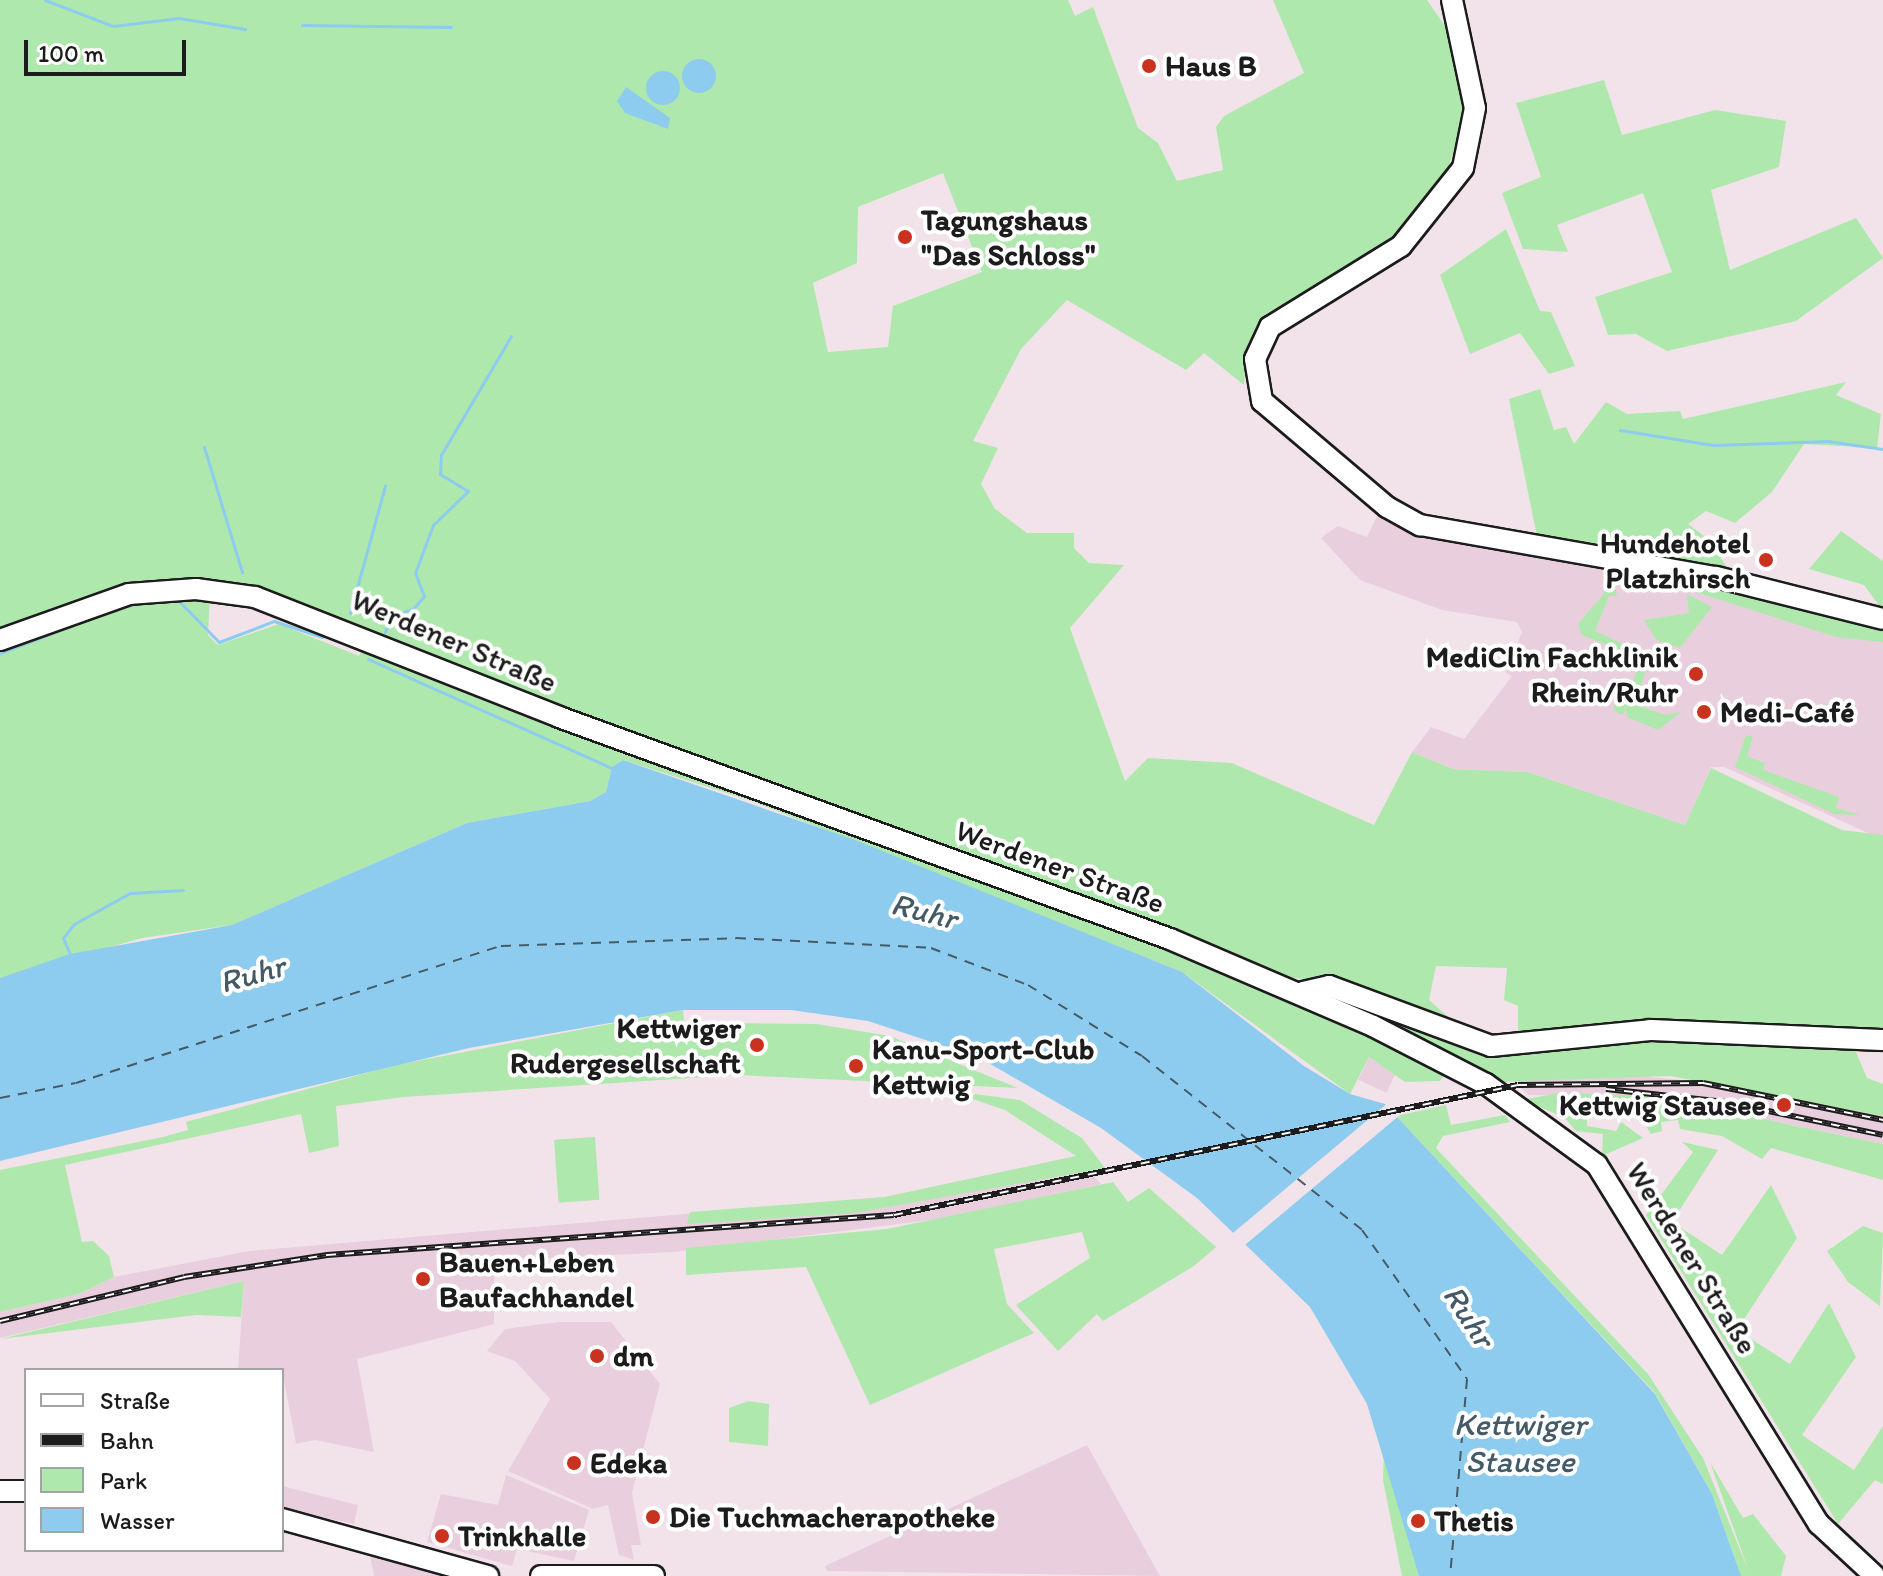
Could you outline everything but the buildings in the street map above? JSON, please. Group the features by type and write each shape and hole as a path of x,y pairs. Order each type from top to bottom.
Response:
{"main road":[{"path":"1452,0 1475,108 1463,168 1401,246 1270,327 1255,359 1262,401 1384,505 1420,525 1689,571 1883,619"},
{"name":"Werdener Straße","path":"0,640 129,594 196,589 255,597 572,722 1303,992 1486,1084 1597,1165 1819,1524 1875,1576"},
{"path":"1303,992 1326,985 1481,1045 1650,1030 1883,1040"},
{"path":"0,1491 24,1491"},
{"path":"284,1520 488,1576"},
{"path":"541,1576 654,1576"}],"shaded area":[{"name":"MediClin Fachklinik Rhein/Ruhr","path":"1380,510 1883,624 1883,840 1724,767 1711,767 1685,825 1528,772 1453,769 1412,752 1431,727 1464,739 1512,676 1505,672 1522,632 1517,622 1442,610 1360,580 1321,538 1338,526 1367,537"},
{"path":"1369,1057 1397,1070 1387,1093 1358,1080"},
{"path":"1629,1075 1744,1086 1883,1116 1883,1144 1650,1096 1529,1095 1513,1081"},
{"path":"1077,1156 1101,1184 955,1217 673,1252 494,1261 494,1324 357,1359 374,1452 315,1440 296,1444 284,1368 238,1368 244,1281 0,1338 0,1312 79,1294 114,1277 249,1251 885,1197"},
{"path":"558,1322 611,1322 660,1384 632,1493 641,1545 631,1545 634,1560 619,1555 608,1505 593,1509 508,1471 550,1399 515,1361 487,1351 505,1329"},
{"path":"1087,1445 1160,1576 827,1571 825,1566"},
{"path":"506,1475 589,1510 574,1561 517,1549 512,1566 427,1542 441,1494 498,1505"},
{"path":"284,1486 358,1505 354,1524 284,1508"},
{"path":"369,1550 451,1576 374,1576"}],"green space":[{"path":"0,0 1068,0 1075,16 1093,7 1138,128 1158,143 1177,181 1223,170 1216,127 1224,116 1304,73 1273,0 1427,0 1452,36 1466,119 1441,186 1395,240 1265,315 1246,356 1244,385 1204,353 1186,370 1067,300 1021,349 973,441 998,448 981,484 995,509 1027,533 1074,533 1074,548 1089,563 1124,565 1070,628 1125,781 1148,758 1232,763 1374,825 1412,752 1453,769 1528,772 1685,825 1711,768 1842,830 1883,835 1883,1038 1518,1040 1518,1006 1504,1000 1507,968 1436,966 1429,1000 1471,1037 1325,981 1276,976 585,725 358,630 210,593 208,635 218,645 279,624 359,656 365,645 578,735 1166,941 1447,1071 1440,1081 1405,1082 1369,1057 1350,1094 1182,972 752,801 623,760 612,768 606,792 590,801 467,823 232,925 142,938 0,978","holes":["943,173 982,272 893,306 888,347 828,352 813,283 857,263 858,207"]},
{"path":"1604,80 1622,135 1715,110 1786,121 1779,167 1711,190 1730,270 1856,218 1883,258 1796,321 1667,351 1636,334 1608,335 1595,297 1672,272 1643,193 1557,225 1568,252 1523,249 1502,193 1541,177 1516,103"},
{"path":"1506,229 1540,311 1551,312 1575,366 1549,374 1520,333 1470,354 1440,275"},
{"path":"1846,382 1836,395 1881,414 1877,448 1804,444 1772,492 1735,523 1706,511 1688,524 1711,541 1730,573 1538,541 1509,399 1540,389 1554,430 1566,427 1574,444 1606,402 1627,414 1680,411 1683,419"},
{"path":"1841,531 1883,561 1883,611 1864,585 1809,569"},
{"path":"1606,567 1639,568 1883,625 1883,642 1836,637 1680,587 1615,585 1617,596 1609,596 1595,631 1651,657 1634,704 1665,715 1681,712 1658,730 1627,717 1626,709 1622,715 1613,710 1616,702 1625,705 1641,659 1582,635 1578,624 1604,594"},
{"path":"1687,594 1712,607 1680,648 1656,640 1644,620 1689,613"},
{"path":"1746,735 1753,737 1747,756 1765,763 1763,770 1839,797 1836,808 1861,815 1834,814 1735,767"},
{"path":"1331,998 1480,1048 1649,1034 1883,1044 1883,1052 1856,1052 1867,1078 1883,1084 1883,1116 1670,1076 1498,1082"},
{"path":"683,1010 684,1023 817,1024 890,1036 1018,1088 736,1075 404,1097 336,1106 339,1146 309,1153 301,1114 65,1165 82,1242 93,1241 109,1256 114,1277 79,1294 0,1312 0,1170 163,1137 188,1130 186,1122 396,1065"},
{"path":"1559,1093 1650,1096 1649,1110 1587,1100 1587,1126 1616,1131 1621,1122 1643,1138 1602,1156 1603,1134 1576,1131 1564,1117 1522,1100"},
{"path":"975,1094 1020,1100 1082,1138 1105,1168 855,1213 687,1224 690,1212 885,1197 1076,1156 1005,1110 970,1098"},
{"path":"1657,1097 1883,1144 1883,1180 1771,1148 1762,1159 1722,1136 1680,1129 1678,1120 1661,1122 1662,1131 1651,1134 1637,1112 1655,1114"},
{"path":"1446,1105 1451,1125 1505,1115 1510,1122 1443,1136 1436,1148 1648,1374 1703,1458 1749,1572 1710,1462 1743,1518 1753,1514 1786,1556 1781,1576 1741,1576 1712,1494 1655,1393 1396,1116"},
{"path":"595,1137 599,1200 558,1203 554,1140"},
{"path":"1682,1142 1718,1150 1672,1222 1722,1255 1771,1185 1797,1238 1737,1330 1790,1364 1829,1303 1856,1357 1802,1435 1854,1470 1883,1426 1883,1484 1875,1480 1838,1524 1646,1215 1693,1152"},
{"path":"1113,1182 1128,1202 1149,1188 1216,1247 1227,1246 1103,1321 1097,1314 1058,1351 1016,1305 1090,1258 1082,1232 994,1249 1007,1304 1034,1333 870,1405 806,1267 686,1275 686,1248 887,1229"},
{"path":"1863,1226 1883,1233 1880,1306 1848,1282 1827,1251"},
{"path":"244,1281 241,1317 196,1315 0,1339"},
{"path":"748,1401 769,1404 768,1446 729,1442 729,1408"},
{"path":"1384,1448 1406,1516 1419,1576 1402,1576 1383,1480"}],"water":[{"path":"699,59 711,64 716,76 711,88 699,93 687,88 682,76 687,64"},
{"path":"663,71 675,76 680,88 675,100 663,105 651,100 646,88 651,76"},
{"path":"626,87 670,118 668,129 625,113 617,101"},
{"name":"Kettwiger Stausee","path":"623,760 855,840 1182,972 1304,1066 1350,1094 1385,1104 1655,1394 1712,1494 1741,1576 1419,1576 1367,1404 1310,1307 1197,1198 1101,1128 980,1058 868,1021 791,1010 683,1010 469,1048 0,1161 0,978 70,954 232,925 467,823 590,801 606,792 612,767"}],"pier":[{"path":"1389,1102 1400,1115 1206,1278 1195,1265"}],"waterway":[{"path":"45,0 113,26 179,18 245,29"},
{"path":"302,25 451,27"},
{"path":"385,632 391,616 413,609 424,596 415,573 433,525 468,491 440,474 441,455 511,336"},
{"path":"1620,430 1713,445 1828,441 1883,449"},
{"path":"204,447 242,572"},
{"path":"350,613 385,486"},
{"path":"177,599 219,642 274,621 322,637"},
{"path":"122,607 138,603"},
{"path":"0,653 70,626"},
{"path":"368,659 612,768"},
{"path":"70,954 63,938 74,924 130,893 183,890"}],"ferry route":[{"path":"0,1098 76,1083 501,946 736,938 931,948 1028,985 1142,1056 1362,1230 1467,1379 1450,1576"}],"railway":[{"path":"0,1321 184,1277 327,1255 894,1215 1518,1085 1703,1083 1883,1120"},
{"path":"1606,1089 1725,1102 1883,1135"}],"place":[{"name":"Haus B","path":"1149,66"},
{"name":"Tagungshaus \"Das Schloss\"","path":"905,237"},
{"name":"Hundehotel Platzhirsch","path":"1766,560"},
{"name":"MediClin Fachklinik Rhein/Ruhr","path":"1696,674"},
{"name":"Medi-Café","path":"1704,712"},
{"name":"Kettwiger Rudergesellschaft","path":"757,1045"},
{"name":"Kanu-Sport-Club Kettwig","path":"856,1066"},
{"name":"Kettwig Stausee","path":"1784,1105"},
{"name":"Bauen+Leben Baufachhandel","path":"423,1279"},
{"name":"dm","path":"597,1356"},
{"name":"Edeka","path":"574,1463"},
{"name":"Die Tuchmacherapotheke","path":"653,1517"},
{"name":"Thetis","path":"1418,1521"},
{"name":"Trinkhalle","path":"442,1536"}],"water label":[{"name":"Ruhr","path":"924,911"},
{"name":"Ruhr","path":"252,974"},
{"name":"Ruhr","path":"1469,1316"}]}
